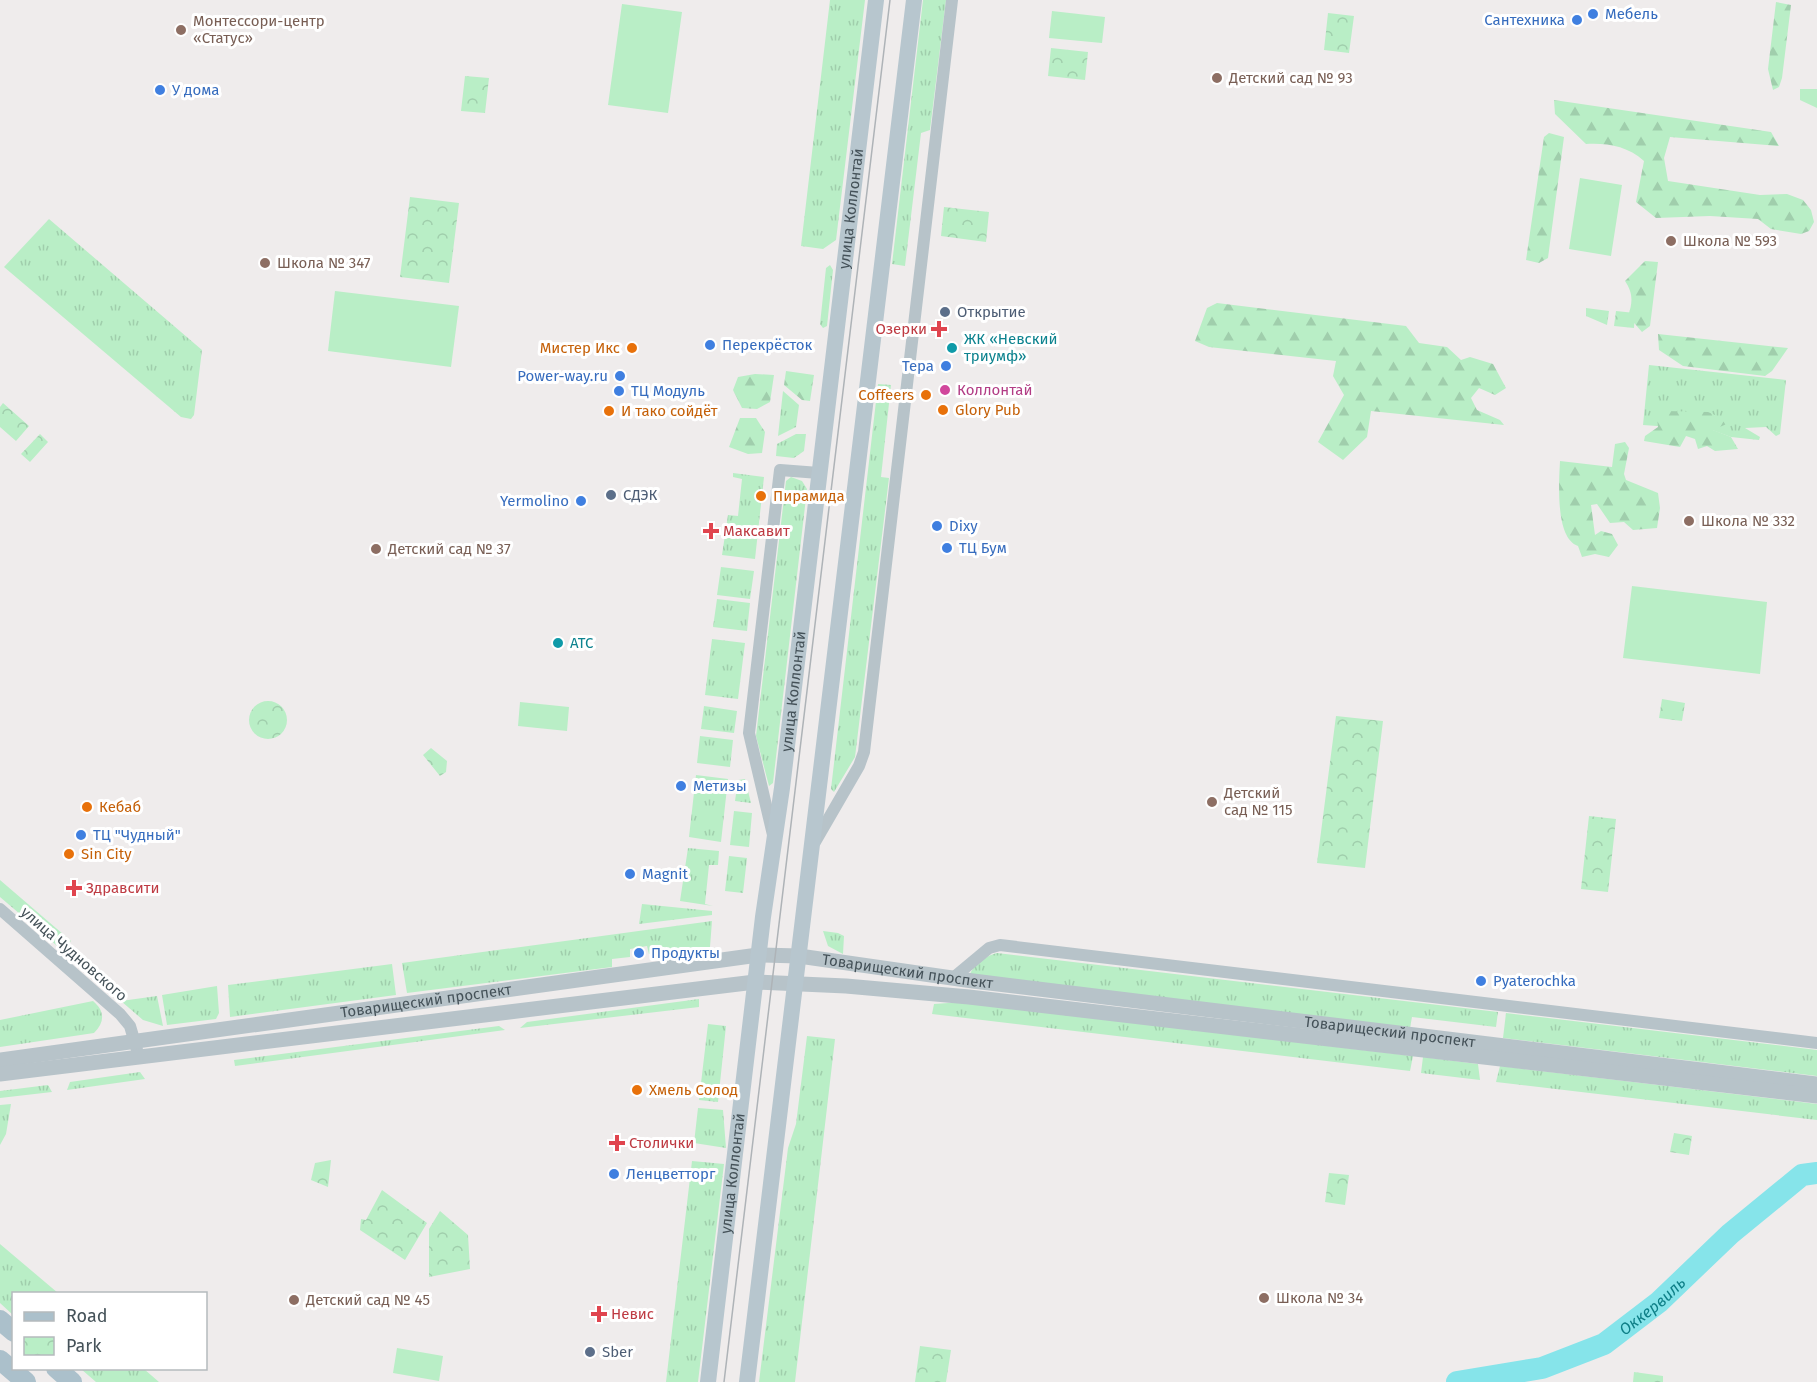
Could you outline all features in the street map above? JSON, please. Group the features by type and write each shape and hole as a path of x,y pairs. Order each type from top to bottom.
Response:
{"main road":[{"name":"улица Коллонтай","path":"708,1382 758,955 773,836 782,788 876,0"},
{"path":"747,1382 914,0"},
{"path":"0,1320 12,1330"},
{"path":"0,1360 26,1382"},
{"path":"58,1370 72,1382"}],"street":[{"path":"812,845 859,766 864,752 952,0"},
{"path":"773,836 749,733 780,470 819,473"},
{"name":"улица Чудновского","path":"0,909 99,993 130,1026 138,1057"},
{"path":"953,978 989,948 1000,945 1817,1043"},
{"name":"Товарищеский проспект","path":"0,1060 758,955 799,956 953,978 1817,1084"},
{"name":"Товарищеский проспект","path":"0,1074 755,982 969,997 1817,1096"}],"green space":[{"path":"830,0 865,0 836,240 823,249 801,246"},
{"path":"923,0 946,0 930,130 921,133 905,266 892,264"},
{"path":"1776,2 1791,5 1782,78 1779,87 1773,90 1768,69"},
{"path":"622,4 682,12 668,113 608,105"},
{"path":"1052,11 1105,17 1102,43 1049,38"},
{"path":"1328,13 1354,16 1349,53 1324,50"},
{"path":"1051,48 1088,52 1085,80 1048,76"},
{"path":"465,76 489,78 485,113 461,111"},
{"path":"1800,89 1817,89 1817,108 1800,100"},
{"path":"1554,100 1771,132 1779,146 1670,137 1664,158 1668,181 1760,195 1787,194 1803,200 1811,210 1814,222 1809,231 1801,234 1771,229 1758,219 1710,216 1656,218 1636,202 1644,161 1617,146 1586,144 1555,114"},
{"path":"1549,133 1564,137 1548,258 1539,263 1526,260 1544,137"},
{"path":"1580,178 1622,185 1611,256 1569,249"},
{"path":"410,197 459,203 449,283 400,277"},
{"path":"944,207 989,212 986,242 941,236"},
{"path":"49,219 202,350 194,415 191,419 181,417 4,267"},
{"path":"1645,261 1658,262 1650,326 1642,332 1628,316 1631,298 1625,281"},
{"path":"830,265 833,270 827,326 823,328 820,324 826,268"},
{"path":"335,291 459,306 451,367 328,351"},
{"path":"1217,303 1406,326 1419,343 1447,347 1461,360 1470,357 1493,364 1506,388 1495,395 1479,388 1471,398 1477,410 1500,420 1504,425 1371,411 1367,437 1343,460 1318,442 1344,395 1333,376 1336,361 1209,347 1195,341 1207,308"},
{"path":"1586,308 1609,311 1607,325 1586,316"},
{"path":"1616,311 1635,313 1634,328 1614,326"},
{"path":"1658,334 1788,348 1772,371 1765,376 1683,366 1659,350"},
{"path":"1649,365 1786,380 1780,434 1776,436 1766,427 1745,428 1760,437 1759,440 1731,437 1712,430 1643,425"},
{"path":"786,371 814,375 810,401 802,400 784,385"},
{"path":"755,374 774,375 770,402 757,409 742,408 733,390 738,377"},
{"path":"878,384 891,385 881,477 889,478 855,757 834,792 831,789"},
{"path":"783,391 799,405 796,427 778,436"},
{"path":"3,403 29,426 16,441 0,427 0,407"},
{"path":"1665,411 1708,412 1731,422 1713,430 1731,437 1738,449 1715,451 1707,446 1698,449 1695,439 1686,436 1680,447 1644,441 1645,436 1658,427 1657,417"},
{"path":"740,418 756,418 765,432 762,453 748,454 729,447"},
{"path":"40,434 48,442 30,462 21,454"},
{"path":"796,434 806,434 804,451 794,458 776,456 777,444"},
{"path":"1625,442 1629,448 1624,474 1626,480 1658,493 1660,508 1657,528 1633,530 1624,522 1610,523 1597,504 1591,505 1595,535 1601,531 1612,534 1618,545 1609,557 1595,554 1582,557 1578,546 1565,532 1562,521 1559,495 1560,461 1612,467 1615,444"},
{"path":"733,473 764,477 755,559 722,555 728,515 738,516 742,479 733,477"},
{"path":"791,477 802,481 807,489 773,783 769,786 756,736 786,481"},
{"path":"721,567 754,571 750,599 717,595"},
{"path":"1632,586 1767,602 1760,674 1623,658"},
{"path":"717,599 750,603 747,631 713,627"},
{"path":"712,639 745,643 738,699 705,695"},
{"path":"1662,699 1685,703 1682,721 1659,718"},
{"path":"268,701 282,706 287,720 282,734 268,739 254,734 249,720 254,706"},
{"path":"520,702 569,707 567,731 518,726"},
{"path":"704,706 737,711 734,733 701,729"},
{"path":"1336,716 1383,721 1365,868 1317,863"},
{"path":"700,736 733,740 730,767 697,763"},
{"path":"431,748 447,761 446,772 440,776 423,755"},
{"path":"696,775 728,779 721,842 689,837"},
{"path":"745,779 751,803 735,801 738,780"},
{"path":"734,811 752,813 749,847 730,845"},
{"path":"1589,816 1616,819 1608,892 1581,889"},
{"path":"688,848 719,851 718,865 709,865 705,904 713,906 680,901"},
{"path":"729,856 747,858 743,893 725,891"},
{"path":"0,880 71,941 62,950 0,897"},
{"path":"642,904 712,911 712,915 639,924"},
{"path":"712,921 710,947 649,954 647,946 630,949 630,957 612,959 612,967 407,993 402,963"},
{"path":"823,931 844,936 843,954 828,946"},
{"path":"997,953 1498,1012 1496,1027 1412,1017 1410,1028 970,975 980,961"},
{"path":"392,964 396,995 230,1017 228,985"},
{"path":"217,986 219,1013 216,1019 167,1025 162,995"},
{"path":"157,996 163,1026 143,1020 121,1001"},
{"path":"699,999 699,1007 520,1028 527,1022"},
{"path":"93,1001 100,1009 102,1017 94,1033 0,1047 0,1020"},
{"path":"962,1002 1413,1056 1410,1071 932,1014 934,1004"},
{"path":"1506,1013 1817,1050 1817,1076 1503,1038"},
{"path":"708,1024 726,1026 718,1102 699,1100"},
{"path":"499,1026 505,1030 235,1066 234,1060"},
{"path":"807,1036 835,1039 795,1382 759,1382 788,1148 796,1124"},
{"path":"1423,1057 1478,1064 1480,1080 1421,1073"},
{"path":"1500,1066 1817,1104 1817,1120 1496,1082"},
{"path":"140,1072 145,1079 67,1090 70,1082"},
{"path":"48,1085 52,1092 0,1098 0,1091"},
{"path":"11,1104 6,1134 0,1145 0,1105"},
{"path":"698,1108 723,1110 726,1148 694,1143"},
{"path":"1674,1133 1692,1136 1689,1155 1670,1152"},
{"path":"331,1160 328,1187 311,1180 315,1163"},
{"path":"692,1161 724,1164 698,1382 666,1382"},
{"path":"1329,1173 1349,1175 1345,1205 1325,1202"},
{"path":"382,1190 427,1223 405,1260 360,1230 361,1219 366,1220"},
{"path":"440,1211 468,1235 470,1269 429,1277 429,1229"},
{"path":"0,1244 57,1292 12,1292 12,1314 0,1303"},
{"path":"920,1346 951,1350 946,1382 915,1382"},
{"path":"397,1348 443,1356 439,1381 393,1373"},
{"path":"82,1370 145,1370 159,1382 96,1382"},
{"path":"1634,1372 1663,1376 1663,1382 1633,1382"}],"waterway":[{"name":"Оккервиль","path":"1457,1382 1542,1368 1604,1344 1659,1302 1730,1234 1802,1175 1817,1173"}],"tram line":[{"path":"724,1382 890,0"}],"place":[{"name":"Мебель","path":"1593,14"},
{"name":"Сантехника","path":"1577,20"},
{"name":"Монтессори-центр «Статус»","path":"181,30"},
{"name":"Детский сад № 93","path":"1217,78"},
{"name":"У дома","path":"160,90"},
{"name":"Школа № 593","path":"1671,241"},
{"name":"Школа № 347","path":"265,263"},
{"name":"Открытие","path":"945,312"},
{"name":"Озерки","path":"939,329"},
{"name":"Перекрёсток","path":"710,345"},
{"name":"Мистер Икс","path":"632,348"},
{"name":"ЖК «Невский триумф»","path":"952,348"},
{"name":"Тера","path":"946,366"},
{"name":"Power-way.ru","path":"620,376"},
{"name":"Коллонтай","path":"945,390"},
{"name":"ТЦ Модуль","path":"619,391"},
{"name":"Coffeers","path":"926,395"},
{"name":"Glory Pub","path":"943,410"},
{"name":"И тако сойдёт","path":"609,411"},
{"name":"СДЭК","path":"611,495"},
{"name":"Пирамида","path":"761,496"},
{"name":"Yermolino","path":"581,501"},
{"name":"Школа № 332","path":"1689,521"},
{"name":"Dixy","path":"937,526"},
{"name":"Максавит","path":"711,531"},
{"name":"ТЦ Бум","path":"947,548"},
{"name":"Детский сад № 37","path":"376,549"},
{"name":"АТС","path":"558,643"},
{"name":"Метизы","path":"681,786"},
{"name":"Детский сад № 115","path":"1212,802"},
{"name":"Кебаб","path":"87,807"},
{"name":"ТЦ \"Чудный\"","path":"81,835"},
{"name":"Sin City","path":"69,854"},
{"name":"Magnit","path":"630,874"},
{"name":"Здравсити","path":"74,888"},
{"name":"Продукты","path":"639,953"},
{"name":"Pyaterochka","path":"1481,981"},
{"name":"Хмель Солод","path":"637,1090"},
{"name":"Столички","path":"617,1143"},
{"name":"Ленцветторг","path":"614,1174"},
{"name":"Школа № 34","path":"1264,1298"},
{"name":"Детский сад № 45","path":"294,1300"},
{"name":"Невис","path":"599,1314"},
{"name":"Sber","path":"590,1352"}]}
